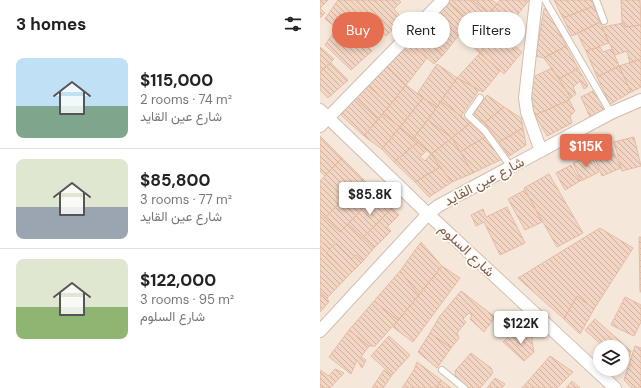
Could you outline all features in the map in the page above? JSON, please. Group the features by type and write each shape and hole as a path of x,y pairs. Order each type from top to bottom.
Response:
{"street":[{"path":"323,118 443,0"},
{"path":"536,0 525,98 527,112 541,151"},
{"name":"شارع عين القايد","path":"320,331 428,214 438,206 611,113 641,100"},
{"name":"شارع السلوم","path":"323,118 615,388"}],"lane":[{"path":"544,0 611,113"},
{"path":"596,0 604,21"},
{"path":"480,98 468,115 485,131 511,167"},
{"path":"442,370 464,388"}],"shaded area":[{"path":"320,0 641,0 641,388 320,388"}],"building":[{"path":"320,0 328,0 320,8"},
{"path":"338,0 350,0 362,12 332,12 332,24 325,19"},
{"path":"350,0 398,0 401,2 394,9 396,12 392,12 392,30 386,36 384,34 384,12 362,12"},
{"path":"446,0 472,0 488,12 460,12"},
{"path":"446,0 460,12 458,12 458,34 450,26 450,12 436,12"},
{"path":"472,0 492,0 497,4 490,12 488,12"},
{"path":"500,0 529,0 520,12 507,12 497,4"},
{"path":"554,0 592,0 594,6 563,18"},
{"path":"621,0 640,0 641,25 625,27 622,23"},
{"path":"497,4 507,12 490,12"},
{"path":"594,6 600,22 572,36 563,18"},
{"path":"547,7 566,46 544,58 536,56 544,9"},
{"path":"320,8 325,13 320,18"},
{"path":"600,22 609,43 586,51 577,33"},
{"path":"624,23 625,27 641,25 641,59 630,63 627,51 615,55 602,27"},
{"path":"450,26 458,34 458,36 450,46"},
{"path":"332,35 332,48 368,48 372,51 351,70 325,45"},
{"path":"566,46 578,68 559,79 544,58"},
{"path":"320,47 334,59 320,72"},
{"path":"600,47 603,52 612,49 619,66 597,77 586,51"},
{"path":"401,48 415,48 427,58 406,85 387,66"},
{"path":"415,48 435,48 443,55 434,64"},
{"path":"435,48 449,48 443,55"},
{"path":"474,48 484,48 480,53"},
{"path":"484,48 517,48 522,52 504,74 480,53"},
{"path":"480,53 500,71 483,92 457,78"},
{"path":"641,59 641,87 631,92 619,66"},
{"path":"331,63 348,80 328,98 320,90 320,72"},
{"path":"437,64 457,78 437,107 417,94"},
{"path":"387,66 406,85 390,105 367,85"},
{"path":"619,66 631,92 610,104 597,77"},
{"path":"552,68 571,98 535,115 530,107 533,77"},
{"path":"578,68 588,86 584,89 580,81 573,87 576,94 571,98 559,79"},
{"path":"457,78 479,90 461,116 441,101"},
{"path":"367,85 390,105 378,119 355,98"},
{"path":"406,85 423,98 400,127 383,114"},
{"path":"595,90 605,109 590,117 581,97"},
{"path":"487,95 504,107 484,123 473,115"},
{"path":"355,98 378,119 364,136 341,115"},
{"path":"423,98 437,107 413,139 400,127"},
{"path":"569,100 575,111 570,116 572,123 547,136 535,115"},
{"path":"441,101 470,123 452,138 428,120"},
{"path":"504,107 521,118 523,128 499,142 484,123"},
{"path":"383,114 400,127 382,149 364,136"},
{"path":"428,120 452,138 431,154 413,139"},
{"path":"470,123 485,137 460,152 452,138"},
{"path":"400,127 418,142 394,162 382,149"},
{"path":"523,128 526,145 509,156 499,142"},
{"path":"320,136 342,158 325,176 320,171"},
{"path":"485,137 502,159 473,173 460,152"},
{"path":"634,137 641,166 622,171 614,142"},
{"path":"452,138 473,173 452,182 431,154"},
{"path":"418,142 427,150 420,157 425,161 431,154 440,167 415,182 394,162"},
{"path":"612,148 621,168 602,176 594,156"},
{"path":"591,155 599,172 581,181 573,163"},
{"path":"342,158 363,179 325,218 320,213 320,181"},
{"path":"571,165 580,181 565,190 556,173"},
{"path":"440,167 452,182 429,197 415,182"},
{"path":"549,174 583,233 557,247 524,188"},
{"path":"363,179 377,193 340,232 325,218"},
{"path":"525,190 542,222 525,230 508,199"},
{"path":"377,193 392,208 363,238 348,224"},
{"path":"507,207 525,243 500,255 484,222 476,226 471,215 483,209 486,217"},
{"path":"392,208 399,215 387,227 391,231 374,248 363,238"},
{"path":"320,213 340,232 348,224 374,248 363,261 356,255 352,259 336,243 330,249 320,240"},
{"path":"600,228 633,248 594,309 577,296 564,319 518,278"},
{"path":"639,237 641,237 641,292 640,292"},
{"path":"320,240 330,249 326,253 349,275 327,298 320,292"},
{"path":"421,242 442,266 419,295 400,271"},
{"path":"336,243 352,259 356,255 363,261 349,275 326,253"},
{"path":"442,266 460,278 413,342 393,327"},
{"path":"400,271 419,295 398,320 374,301"},
{"path":"461,291 495,317 484,332 470,319 472,315 469,313 463,319 466,322 457,333 459,338 451,348 430,333 440,316"},
{"path":"320,292 329,302 320,312"},
{"path":"577,296 594,309 580,334 564,319"},
{"path":"625,297 641,305 641,322 634,336 611,325"},
{"path":"374,301 398,320 375,346 369,346 349,330"},
{"path":"595,319 619,340 596,340 585,330"},
{"path":"349,330 369,346 361,357 366,360 362,368 357,360 351,374 329,357"},
{"path":"522,331 532,335 534,352 524,361 503,342 511,334 518,334"},
{"path":"430,333 451,348 437,368 418,352"},
{"path":"389,336 410,355 392,375 371,356"},
{"path":"635,346 641,348 641,388 632,388 624,380 625,376 629,376 629,365"},
{"path":"471,353 491,368 493,373 480,388 468,388 456,379 455,371"},
{"path":"550,356 573,372 557,388 522,388"},
{"path":"417,362 441,380 437,388 402,388 414,370"},
{"path":"335,369 344,373 330,388 320,388 320,370 329,376"},
{"path":"384,370 392,375 383,388 372,388"},
{"path":"495,378 505,384 502,388 487,388"},
{"path":"441,380 451,388 437,388"},
{"path":"572,381 580,388 566,388"}]}
